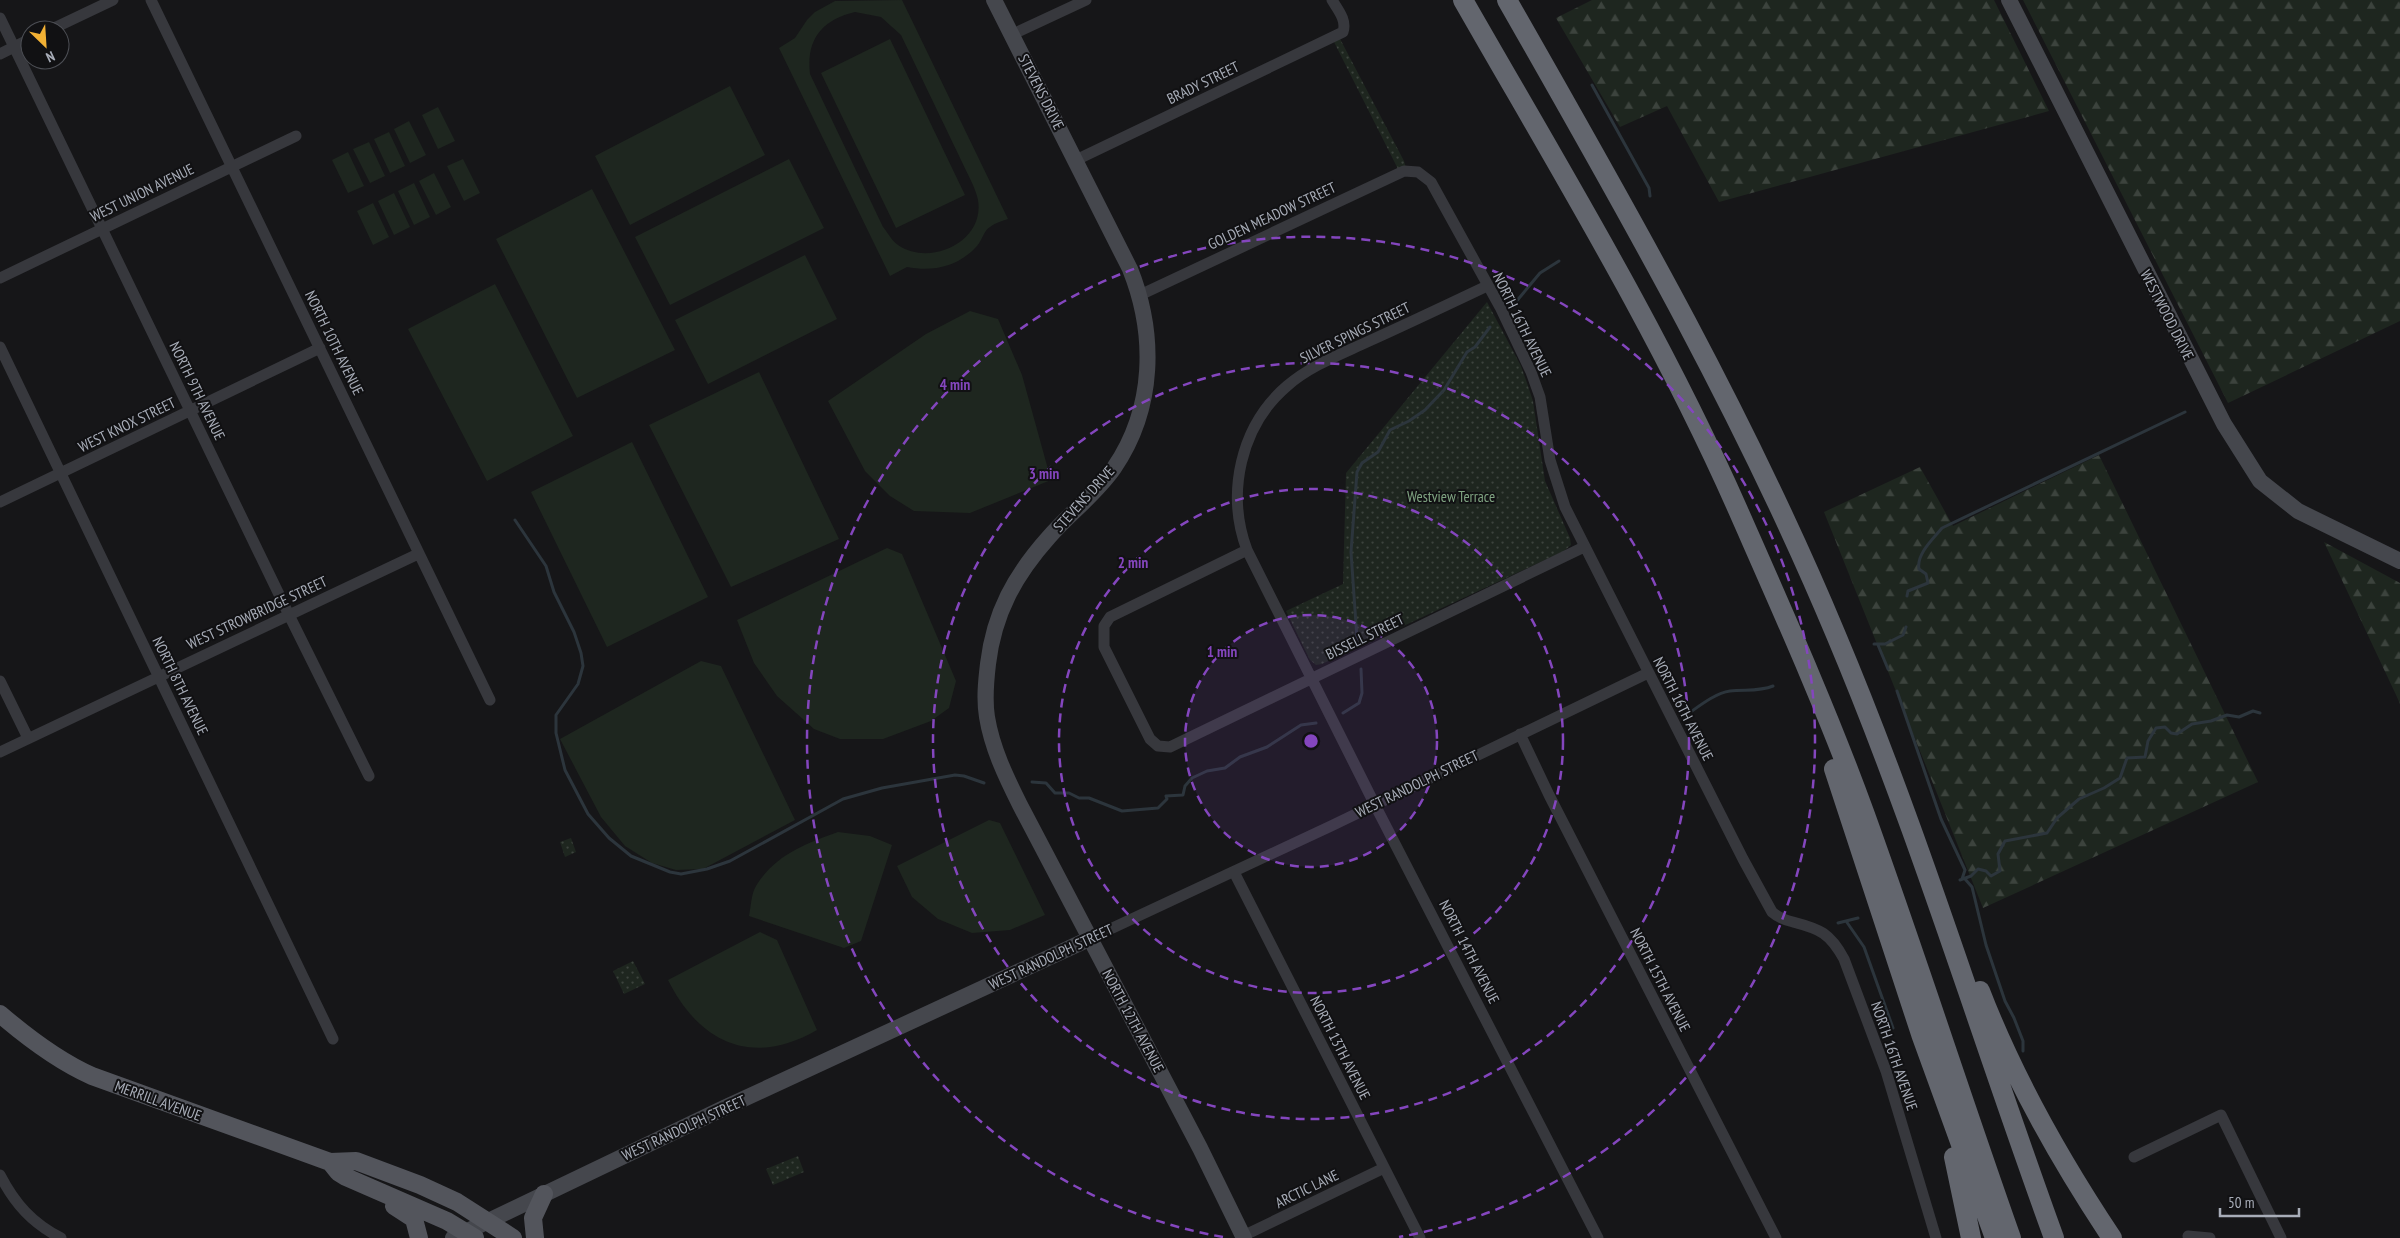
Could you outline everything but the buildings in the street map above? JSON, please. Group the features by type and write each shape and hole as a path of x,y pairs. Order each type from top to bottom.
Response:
{"highway":[{"path":"1463,0 1607,251 1664,357 1720,470 1838,746 1864,813 2011,1238"},
{"path":"1507,0 1643,239 1723,390 1805,564 1881,744 2006,1055 2042,1125 2112,1238"},
{"path":"1784,618 1921,1034 1995,1238"},
{"path":"1881,744 2019,1143 2054,1238"},
{"path":"1921,1034 1958,1176 1971,1238"}],"main road":[{"name":"MERRILL AVENUE","path":"0,1014 54,1055 92,1076 330,1162 353,1160 378,1169 457,1202 513,1238"},
{"name":"MERRILL AVENUE","path":"330,1162 341,1174 447,1221 465,1236"},
{"path":"370,1188 388,1203 414,1219 419,1238"},
{"path":"535,1238 533,1218 544,1194"}],"street":[{"path":"70,20 113,0"},
{"name":"NORTH 10TH AVENUE","path":"151,0 490,700"},
{"name":"STEVENS DRIVE","path":"994,0 1130,269 1140,295 1148,340 1148,370 1141,408 1128,444 1100,487 1050,536 1025,565 1005,598 993,631 985,686 987,716 999,759 1020,805"},
{"path":"1011,35 1086,0"},
{"name":"BRADY STREET","path":"1076,160 1342,32 1344,27 1343,19 1332,0"},
{"name":"WESTWOOD DRIVE","path":"2009,0 2224,424 2260,481 2298,511 2400,561"},
{"name":"NORTH 9TH AVENUE","path":"0,18 369,776"},
{"path":"0,54 20,44"},
{"name":"WEST UNION AVENUE","path":"0,278 296,136"},
{"name":"GOLDEN MEADOW STREET","path":"1140,295 1404,171 1418,172"},
{"name":"NORTH 16TH AVENUE","path":"1418,172 1432,182 1532,372 1540,397 1554,476 1565,508 1772,912 1778,918 1823,931 1837,946 1844,959 1886,1072 1936,1238"},
{"name":"SILVER SPINGS STREET","path":"1313,679 1248,550 1238,517 1237,501 1240,468 1253,431 1274,398 1287,386 1315,367 1487,286"},
{"name":"NORTH 8TH AVENUE","path":"0,347 333,1039"},
{"name":"WEST KNOX STREET","path":"0,502 320,348"},
{"name":"BISSELL STREET","path":"1248,550 1110,617 1104,626 1104,647 1150,739 1158,746 1170,747 1584,548"},
{"name":"WEST STROWBRIDGE STREET","path":"0,752 418,554"},
{"name":"WEST RANDOLPH STREET","path":"465,1236 487,1222 544,1194 1234,872 1648,673"},
{"name":"NORTH 14TH AVENUE","path":"1313,679 1375,805 1598,1238"},
{"path":"0,681 28,738"},
{"name":"NORTH 15TH AVENUE","path":"1520,734 1549,795 1776,1238"},
{"name":"NORTH 12TH AVENUE","path":"1020,805 1200,1148 1244,1237"},
{"name":"NORTH 13TH AVENUE","path":"1234,872 1420,1238"},
{"path":"2134,1157 2221,1115 2281,1238"},
{"name":"ARCTIC LANE","path":"1244,1237 1384,1168"},
{"path":"0,1176 21,1210 44,1229 61,1238"},
{"path":"2188,1236 2210,1238"}],"green space":[{"path":"902,0 1008,219 988,228 977,246 962,259 936,268 907,267 890,276 779,48 795,38 815,12 835,1","holes":["855,12 881,17 901,35 978,198 978,215 973,228 953,246 939,252 911,251 898,245 883,227 810,74 809,62 814,41 825,26 833,20"]},
{"path":"1592,0 1994,0 2049,111 1719,202 1667,106 1620,127 1556,18"},
{"path":"2023,0 2400,0 2400,321 2228,403"},
{"path":"1338,35 1404,161 1407,171 1400,173 1332,38"},
{"path":"890,39 965,195 896,228 821,73"},
{"path":"730,86 765,155 630,225 595,156"},
{"path":"438,107 455,141 438,149 422,115"},
{"path":"409,121 426,155 410,163 394,129"},
{"path":"389,132 405,166 390,173 374,139"},
{"path":"369,142 385,176 370,183 353,149"},
{"path":"348,152 364,186 348,193 332,160"},
{"path":"463,159 480,193 464,201 447,166"},
{"path":"789,159 824,228 670,305 635,237"},
{"path":"434,173 451,207 436,215 419,181"},
{"path":"414,183 430,217 414,225 398,191"},
{"path":"592,189 675,350 577,398 496,239"},
{"path":"394,193 410,227 394,235 378,201"},
{"path":"373,203 389,237 373,245 357,211"},
{"path":"805,255 837,319 708,384 675,320"},
{"path":"495,284 573,436 487,481 408,329"},
{"name":"Westview Terrace","path":"1487,302 1521,366 1527,383 1533,401 1545,481 1570,538 1571,545 1564,551 1322,664 1316,665 1310,660 1286,611 1343,584 1346,473"},
{"path":"970,311 998,319 1022,375 1051,480 970,513 914,511 890,496 865,471 828,401 926,334"},
{"path":"759,372 839,539 731,587 649,425"},
{"path":"632,442 708,597 607,647 531,492"},
{"path":"2099,455 2258,782 1983,908 1824,512 1920,467 1953,526"},
{"path":"2324,542 2400,583 2400,704 2397,697"},
{"path":"887,548 902,554 956,681 949,708 931,721 883,739 840,739 814,729 777,696 754,663 737,620"},
{"path":"701,661 721,666 795,820 703,869 676,870 652,863 625,846 601,817 560,739"},
{"path":"989,820 1000,823 1045,915 1010,930 972,933 938,919 912,897 897,866"},
{"path":"838,832 870,836 892,845 861,941 844,948 749,916 754,889 772,866 803,846"},
{"path":"571,838 576,852 565,857 560,842"},
{"path":"760,932 777,940 817,1030 794,1041 771,1047 750,1047 730,1043 712,1034 696,1020 681,1002 668,980"},
{"path":"633,961 645,984 624,994 613,971"},
{"path":"798,1156 804,1172 773,1185 766,1169"}],"waterway":[{"path":"1592,85 1649,188 1650,196"},
{"path":"1515,303 1540,273 1559,261"},
{"path":"1357,639 1351,552 1357,472 1362,463 1378,452 1390,430 1409,421 1425,410 1444,390 1467,352 1475,347 1490,327"},
{"path":"1907,596 1908,591 1928,583 1926,574 1919,569 1920,558 1926,547 1942,528 2185,412"},
{"path":"515,520 546,566 554,592 574,632 581,653 583,666 578,684 556,715 556,733 565,770 588,814 609,838 631,856 670,872 681,874 707,869 730,861 843,799 882,788 955,775 984,783"},
{"path":"1874,644 1885,644 1903,635 1906,627"},
{"path":"1878,645 1888,669"},
{"path":"1343,713 1359,703 1362,693 1361,669"},
{"path":"1685,716 1718,694 1735,690 1762,689 1773,686"},
{"path":"1897,691 1941,819 1965,870 1962,879"},
{"path":"1960,880 1971,876 1978,869 1986,871 1991,876 2000,871 1998,854 2005,841 2047,833 2057,818 2079,799 2104,788 2120,778 2127,758 2145,757 2148,741 2156,728 2165,727 2171,733 2177,734 2192,724 2211,721 2227,715 2239,717 2253,711 2260,713"},
{"path":"1032,782 1046,783 1055,793 1069,793 1079,798 1089,798 1122,811 1158,808 1167,799 1166,796 1183,795 1185,786 1192,778 1207,771 1225,768 1240,757 1267,747 1301,725 1316,723"},
{"path":"1965,879 1972,887 1986,945 2005,1001 2023,1041 2023,1051"},
{"path":"1838,923 1858,918"},
{"path":"1846,921 1864,947 1893,1028"}]}
